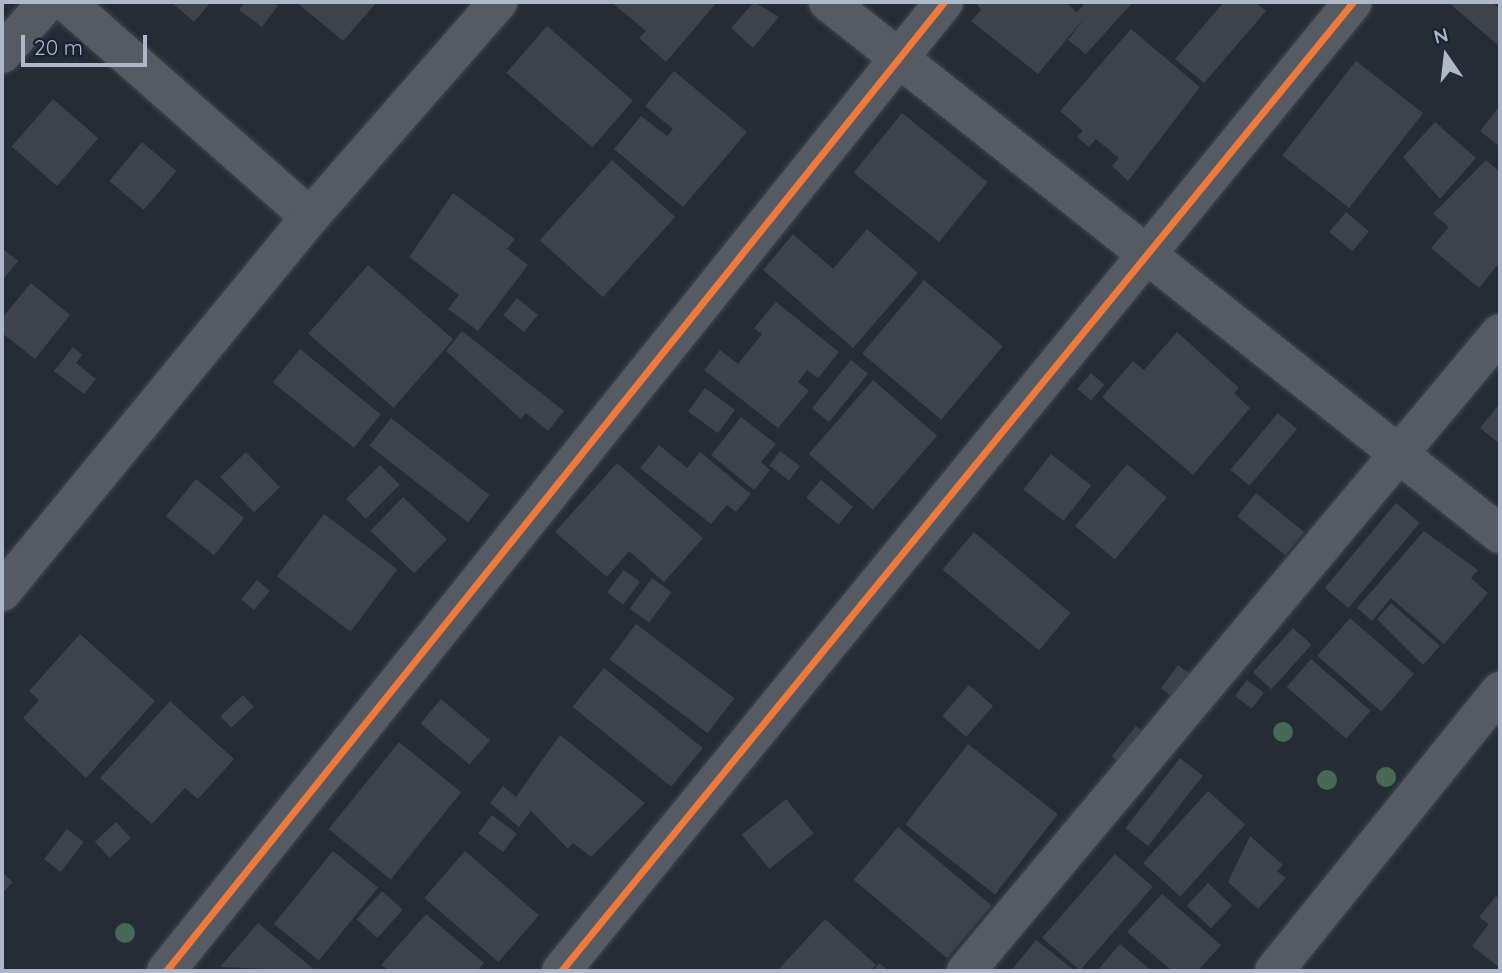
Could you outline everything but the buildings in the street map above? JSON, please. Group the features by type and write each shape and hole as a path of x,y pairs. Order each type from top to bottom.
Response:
{"street":[{"path":"2,54 47,2"},
{"path":"66,2 310,217"},
{"path":"2,592 310,217 498,2"},
{"path":"828,2 1500,534"},
{"path":"166,971 944,2"},
{"path":"561,971 1150,256 1353,2"},
{"path":"966,971 1500,333"},
{"path":"1273,971 1500,691"}],"cycle path":[{"path":"166,971 944,2"},
{"path":"561,971 1353,2"}]}
